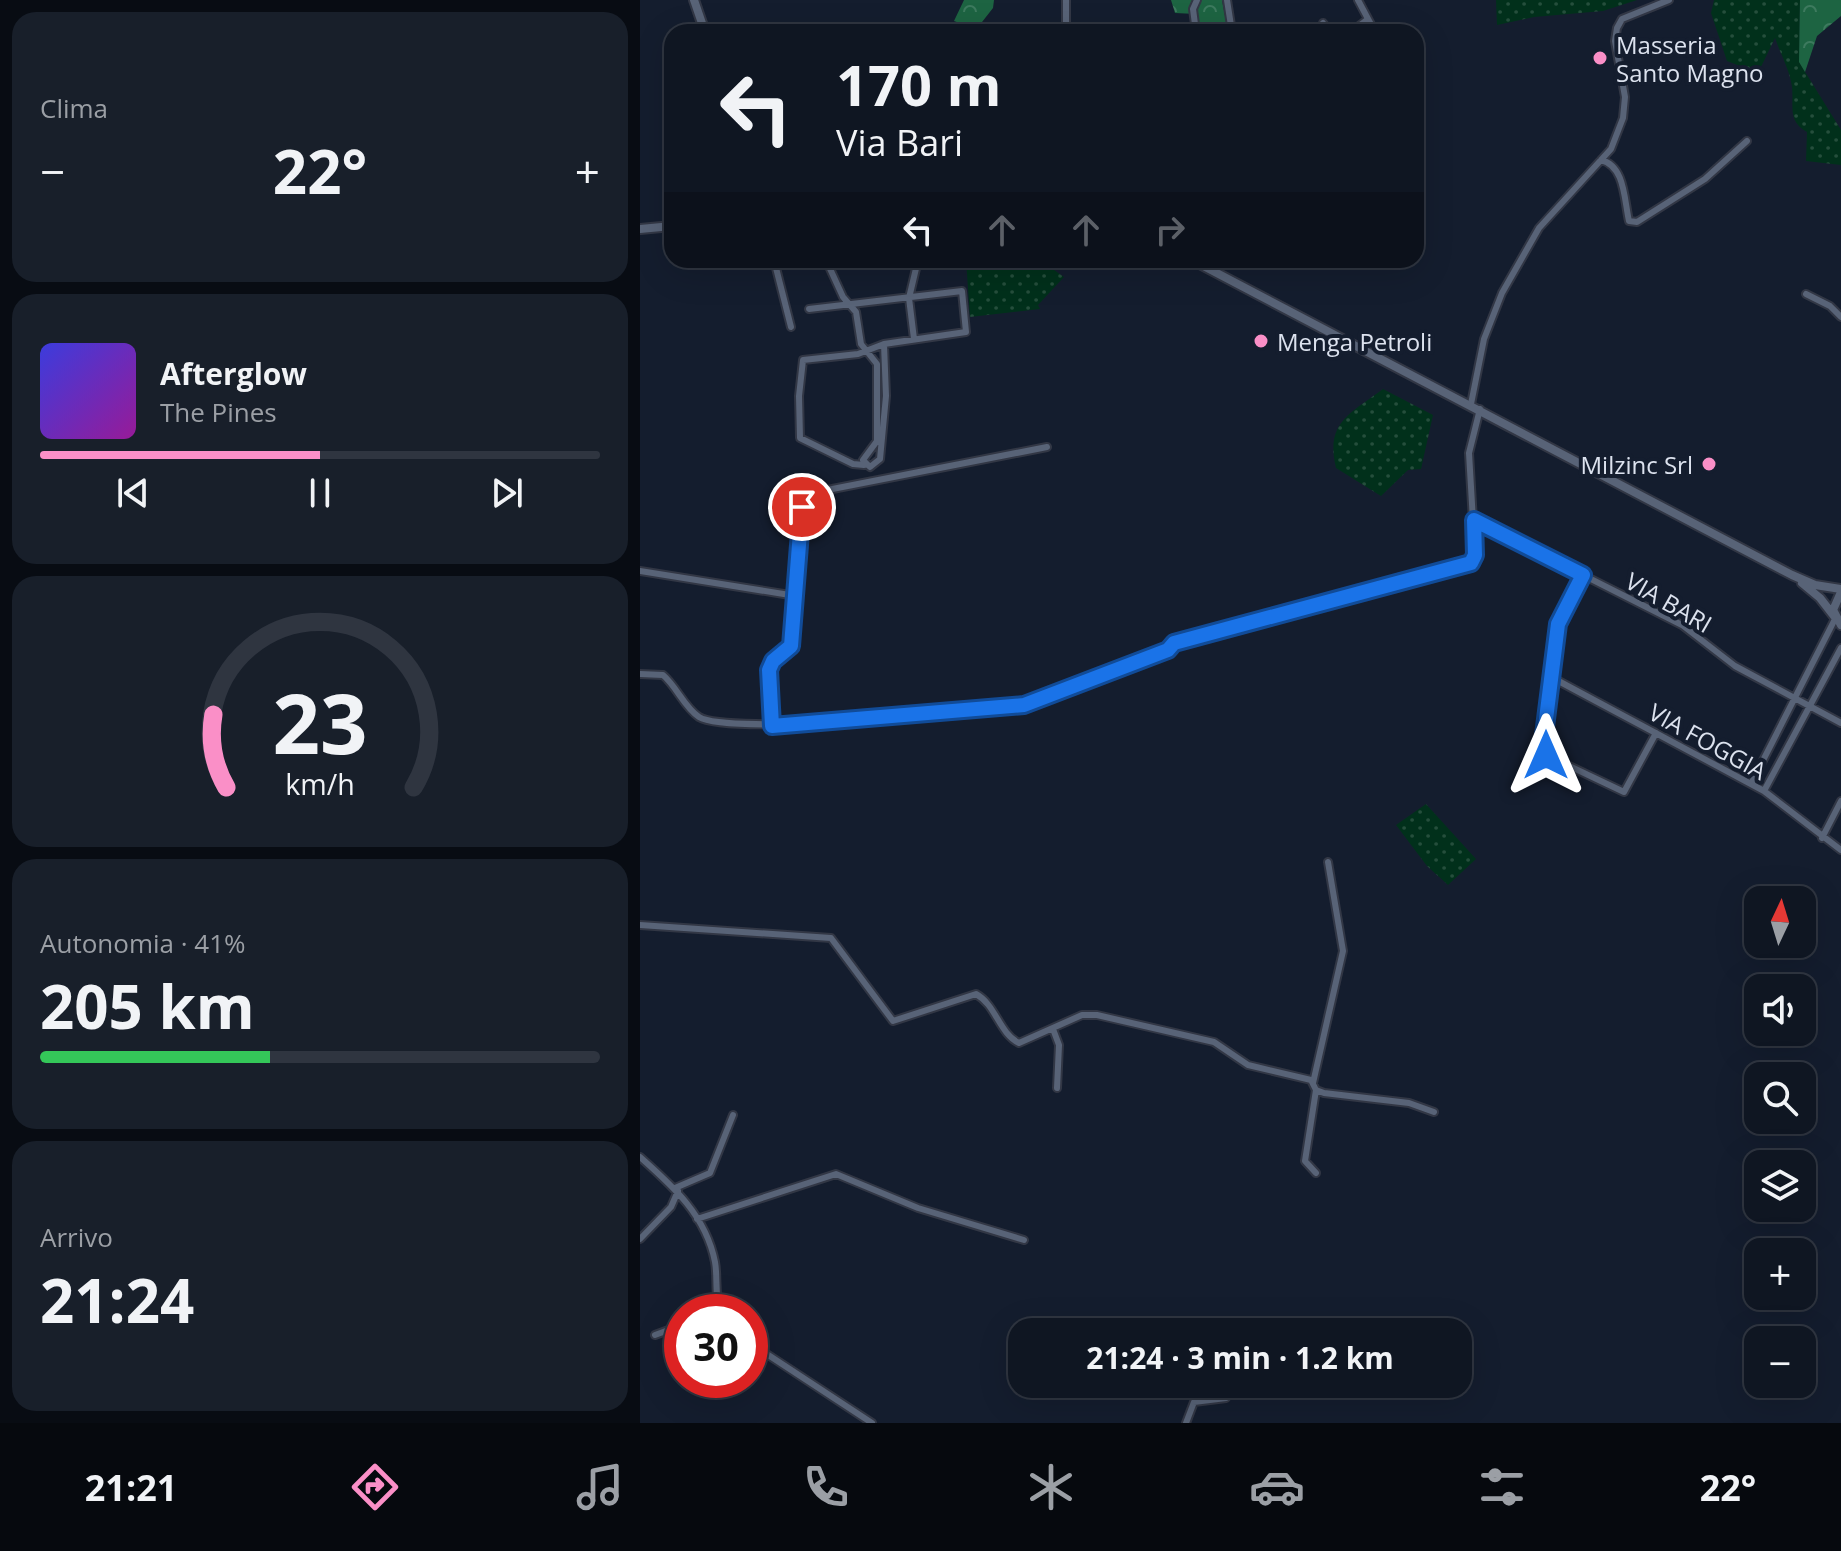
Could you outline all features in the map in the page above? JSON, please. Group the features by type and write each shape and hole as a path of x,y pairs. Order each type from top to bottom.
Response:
{"main road":[{"path":"694,0 702,24"},
{"path":"640,229 664,227"},
{"path":"1208,268 1792,575 1815,585 1841,590 1833,604 1837,620"},
{"path":"1792,575 1820,598 1837,620"}],"street":[{"path":"1066,0 1066,24"},
{"path":"1195,24 1193,9 1197,0"},
{"path":"1227,0 1231,24"},
{"path":"1358,0 1370,24"},
{"path":"1471,404 1484,339 1502,293 1539,228 1611,149 1623,118 1625,97 1615,41 1617,28 1622,19 1669,0"},
{"path":"1362,24 1367,20"},
{"path":"1601,160 1613,163 1618,171 1629,221 1637,222 1705,179 1747,141"},
{"path":"776,268 791,327"},
{"path":"830,268 843,297 851,305 866,350 877,364 877,441 865,453 864,465"},
{"path":"914,339 909,298 916,268"},
{"path":"809,309 962,291 966,332 884,344 803,360 799,396 800,438 853,464 877,465 885,431 884,344"},
{"path":"1806,294 1830,306 1841,317"},
{"path":"640,674 663,675 699,717 724,723 772,726 1024,705 1155,655 1174,643 1474,560 1469,453 1480,409"},
{"path":"772,726 769,670 773,661 791,646 804,498 812,493 1047,447"},
{"name":"VIA BARI","path":"1474,520 1682,625 1735,666 1841,723"},
{"path":"640,571 796,596"},
{"path":"1583,575 1558,624 1544,735 1546,755 1624,792 1656,733"},
{"path":"1751,784 1837,620"},
{"path":"1764,791 1841,648"},
{"name":"VIA FOGGIA","path":"1551,677 1764,791 1841,850"},
{"path":"1822,838 1841,801"},
{"path":"1316,1173 1305,1161 1314,1086 1343,951 1328,862"},
{"path":"640,925 831,938 893,1021 976,994 986,1000 1012,1039 1019,1043 1082,1015 1097,1015 1214,1042 1248,1065 1314,1086 1409,1103 1434,1112"},
{"path":"1053,1029 1059,1045 1057,1088"},
{"path":"640,1239 671,1207 676,1189 710,1173 733,1115"},
{"path":"640,1157 676,1189 697,1219 715,1263 718,1294"},
{"path":"697,1219 836,1174 918,1208 1024,1240"},
{"path":"655,1335 664,1332"},
{"path":"768,1355 872,1423"},
{"path":"1186,1423 1194,1402 1226,1398"}],"green space":[{"path":"964,0 994,0 993,8 983,24 954,21"},
{"path":"1171,0 1222,0 1226,24 1197,24 1196,14 1175,13"},
{"path":"1496,0 1637,0 1603,11 1534,17 1497,25"},
{"path":"1714,0 1800,0 1799,62 1841,130 1841,165 1806,161 1807,132 1794,118 1791,81 1775,38 1758,73 1727,61 1711,13"},
{"path":"1800,0 1841,0 1841,16 1817,36 1805,72 1799,62"},
{"path":"967,268 1051,268 1064,277 1038,305 1040,309 970,317"},
{"path":"1383,389 1433,415 1421,469 1408,470 1381,496 1336,468 1334,440 1343,421"},
{"path":"1426,804 1476,859 1448,885 1427,866 1396,825"}],"place":[{"name":"Masseria Santo Magno","path":"1600,58"},
{"name":"Menga Petroli","path":"1261,341"},
{"name":"Milzinc Srl","path":"1709,464"}],"route":[{"path":"802,507 791,646 773,661 769,670 772,726 1024,705 1168,650 1174,643 1471,563 1475,555 1474,520 1583,575 1558,624 1547,702 1546,755"}]}
